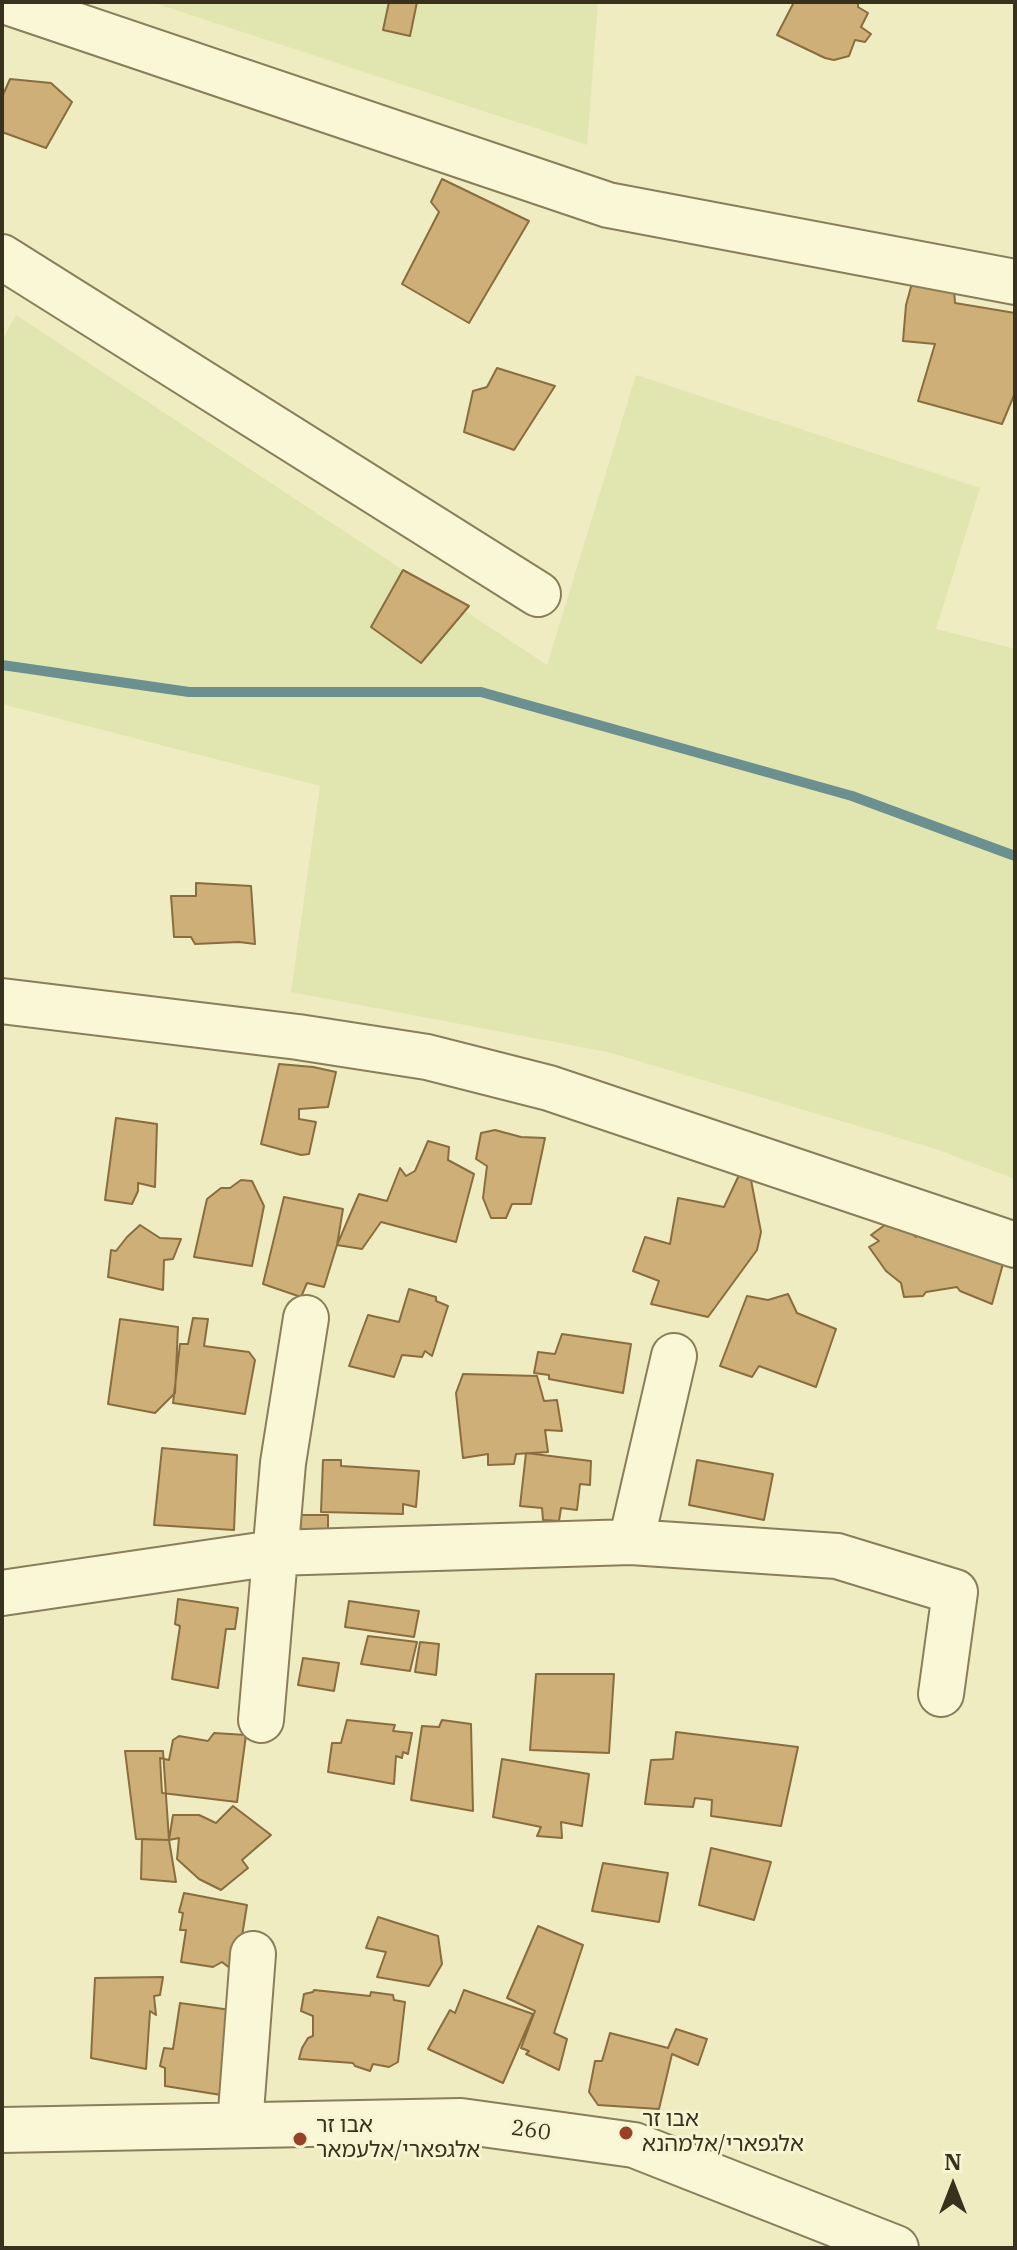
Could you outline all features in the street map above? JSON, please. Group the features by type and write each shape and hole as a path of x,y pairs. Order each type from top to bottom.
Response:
{"street":[{"path":"7,2 608,205 1015,282"},
{"path":"2,257 538,594"},
{"path":"2,1001 298,1037 427,1057 549,1088 1015,1245"},
{"path":"261,1720 283,1463 306,1318"},
{"path":"631,1542 674,1356"},
{"path":"2,1593 274,1553 631,1542 837,1556 955,1592 941,1694"},
{"path":"240,2125 253,1954"},
{"name":"260","path":"2,2130 461,2121 634,2145 896,2248"}],"green space":[{"path":"151,2 598,2 587,145"},
{"path":"16,315 547,665 636,375 980,488 936,629 1015,649 1015,1179 936,1149 608,1052 291,992 320,786 2,704 2,340"}],"building":[{"path":"389,2 417,2 410,36 383,30"},
{"path":"794,2 858,2 858,7 868,13 861,27 871,34 865,42 855,40 849,56 834,60 825,58 777,35"},
{"path":"10,79 51,83 72,102 46,148 2,132 2,97"},
{"path":"442,179 529,221 469,323 402,284 439,212 431,202"},
{"path":"914,276 954,290 955,303 1015,313 1015,393 1002,424 918,401 935,344 903,341 906,305"},
{"path":"497,368 555,386 514,450 464,432 473,391 487,387"},
{"path":"403,570 469,606 421,663 371,627"},
{"path":"196,883 251,886 255,944 195,944 191,937 174,937 171,896 196,896"},
{"path":"279,1064 336,1072 328,1107 299,1109 299,1119 316,1122 309,1154 301,1155 261,1144"},
{"path":"116,1118 157,1124 155,1187 138,1183 132,1204 105,1200"},
{"path":"495,1130 521,1137 545,1138 531,1204 512,1204 506,1218 491,1218 483,1198 487,1166 476,1159 481,1133"},
{"path":"428,1141 449,1147 448,1160 474,1174 456,1242 381,1222 362,1249 337,1245 359,1194 387,1201 400,1168 406,1176 415,1171"},
{"path":"740,1173 751,1180 761,1232 757,1250 708,1317 651,1304 659,1281 633,1271 645,1237 670,1244 678,1198 724,1207"},
{"path":"241,1180 252,1181 264,1206 252,1266 194,1257 207,1199 221,1188 230,1188"},
{"path":"284,1197 343,1209 337,1245 324,1287 307,1283 301,1297 263,1284"},
{"path":"893,1219 916,1237 924,1227 936,1240 949,1247 964,1245 1004,1260 992,1304 957,1287 926,1292 923,1296 904,1297 901,1283 886,1271 869,1247 879,1241 871,1235"},
{"path":"140,1225 160,1238 181,1239 173,1259 164,1260 163,1290 108,1277 111,1250 116,1251"},
{"path":"409,1289 436,1297 436,1301 448,1306 432,1356 425,1351 422,1357 402,1355 394,1377 349,1366 368,1315 399,1322"},
{"path":"788,1294 797,1313 836,1329 816,1387 759,1366 752,1377 720,1366 747,1296 768,1300"},
{"path":"193,1318 208,1319 204,1346 249,1352 255,1360 245,1414 173,1403 180,1344 188,1344"},
{"path":"120,1319 178,1327 175,1393 155,1413 108,1404"},
{"path":"562,1334 631,1344 623,1393 549,1379 549,1375 534,1373 538,1352 555,1354"},
{"path":"463,1374 537,1376 544,1401 557,1400 562,1431 545,1430 548,1452 516,1454 514,1464 488,1465 488,1454 463,1458 456,1393"},
{"path":"162,1448 237,1455 234,1530 154,1525"},
{"path":"526,1453 591,1461 590,1485 580,1484 577,1510 561,1508 559,1521 543,1520 542,1508 520,1506"},
{"path":"323,1460 341,1460 341,1466 419,1471 416,1507 403,1504 403,1514 321,1512"},
{"path":"697,1460 773,1474 764,1520 689,1505"},
{"path":"301,1515 328,1515 328,1542 300,1541"},
{"path":"178,1599 238,1608 235,1629 226,1629 218,1688 172,1679 180,1626 175,1624"},
{"path":"349,1601 419,1611 414,1637 345,1627"},
{"path":"368,1636 417,1642 410,1671 361,1664"},
{"path":"420,1642 439,1644 436,1675 415,1672"},
{"path":"303,1658 339,1663 334,1691 298,1685"},
{"path":"536,1674 614,1674 609,1753 530,1750"},
{"path":"347,1720 395,1725 393,1731 412,1733 408,1754 403,1752 402,1758 396,1756 394,1784 328,1772 332,1743 341,1743"},
{"path":"442,1720 471,1724 473,1811 411,1800 422,1726 439,1727"},
{"path":"676,1732 798,1747 781,1826 711,1816 712,1800 695,1798 693,1807 645,1804 651,1760 673,1759"},
{"path":"214,1733 246,1735 237,1802 162,1793 160,1758 169,1760 173,1740 179,1736 208,1741"},
{"path":"125,1751 163,1751 169,1840 136,1839"},
{"path":"502,1759 589,1774 582,1826 561,1822 562,1838 537,1836 541,1827 493,1817"},
{"path":"233,1806 271,1835 242,1860 248,1868 221,1890 199,1879 177,1859 179,1838 169,1840 173,1815 199,1815 216,1823"},
{"path":"142,1839 169,1840 176,1882 141,1879"},
{"path":"711,1848 771,1862 754,1920 699,1905"},
{"path":"603,1863 668,1873 659,1922 592,1911"},
{"path":"184,1893 247,1905 236,1973 222,1962 213,1967 181,1962 186,1930 180,1930 183,1913 179,1912"},
{"path":"378,1917 438,1936 442,1964 429,1986 377,1977 386,1952 366,1948"},
{"path":"538,1926 583,1945 554,2033 567,2039 559,2070 526,2054 529,2051 521,2048 535,2011 507,1998"},
{"path":"163,1977 160,1995 154,1996 156,2015 150,2011 146,2069 91,2058 95,1978"},
{"path":"314,1990 370,1996 371,1992 393,1995 394,2000 405,2002 398,2062 389,2067 373,2064 370,2071 353,2063 299,2059 308,2038 313,2036 313,2016 301,2011 304,1994"},
{"path":"464,1990 533,2014 503,2083 428,2049 450,2010 455,2013"},
{"path":"180,2003 231,2010 221,2095 165,2086 165,2068 160,2066 164,2048 173,2049"},
{"path":"676,2029 707,2039 698,2065 672,2054 659,2109 598,2105 589,2092 595,2061 602,2061 610,2033 668,2048"}],"waterway":[{"path":"2,665 189,692 481,692 852,796 1015,856"}],"place":[{"name":"אבו זר אלגפארי/אלמהנא","path":"626,2133"},
{"name":"אבו זר אלגפארי/אלעמאר","path":"300,2139"}]}
